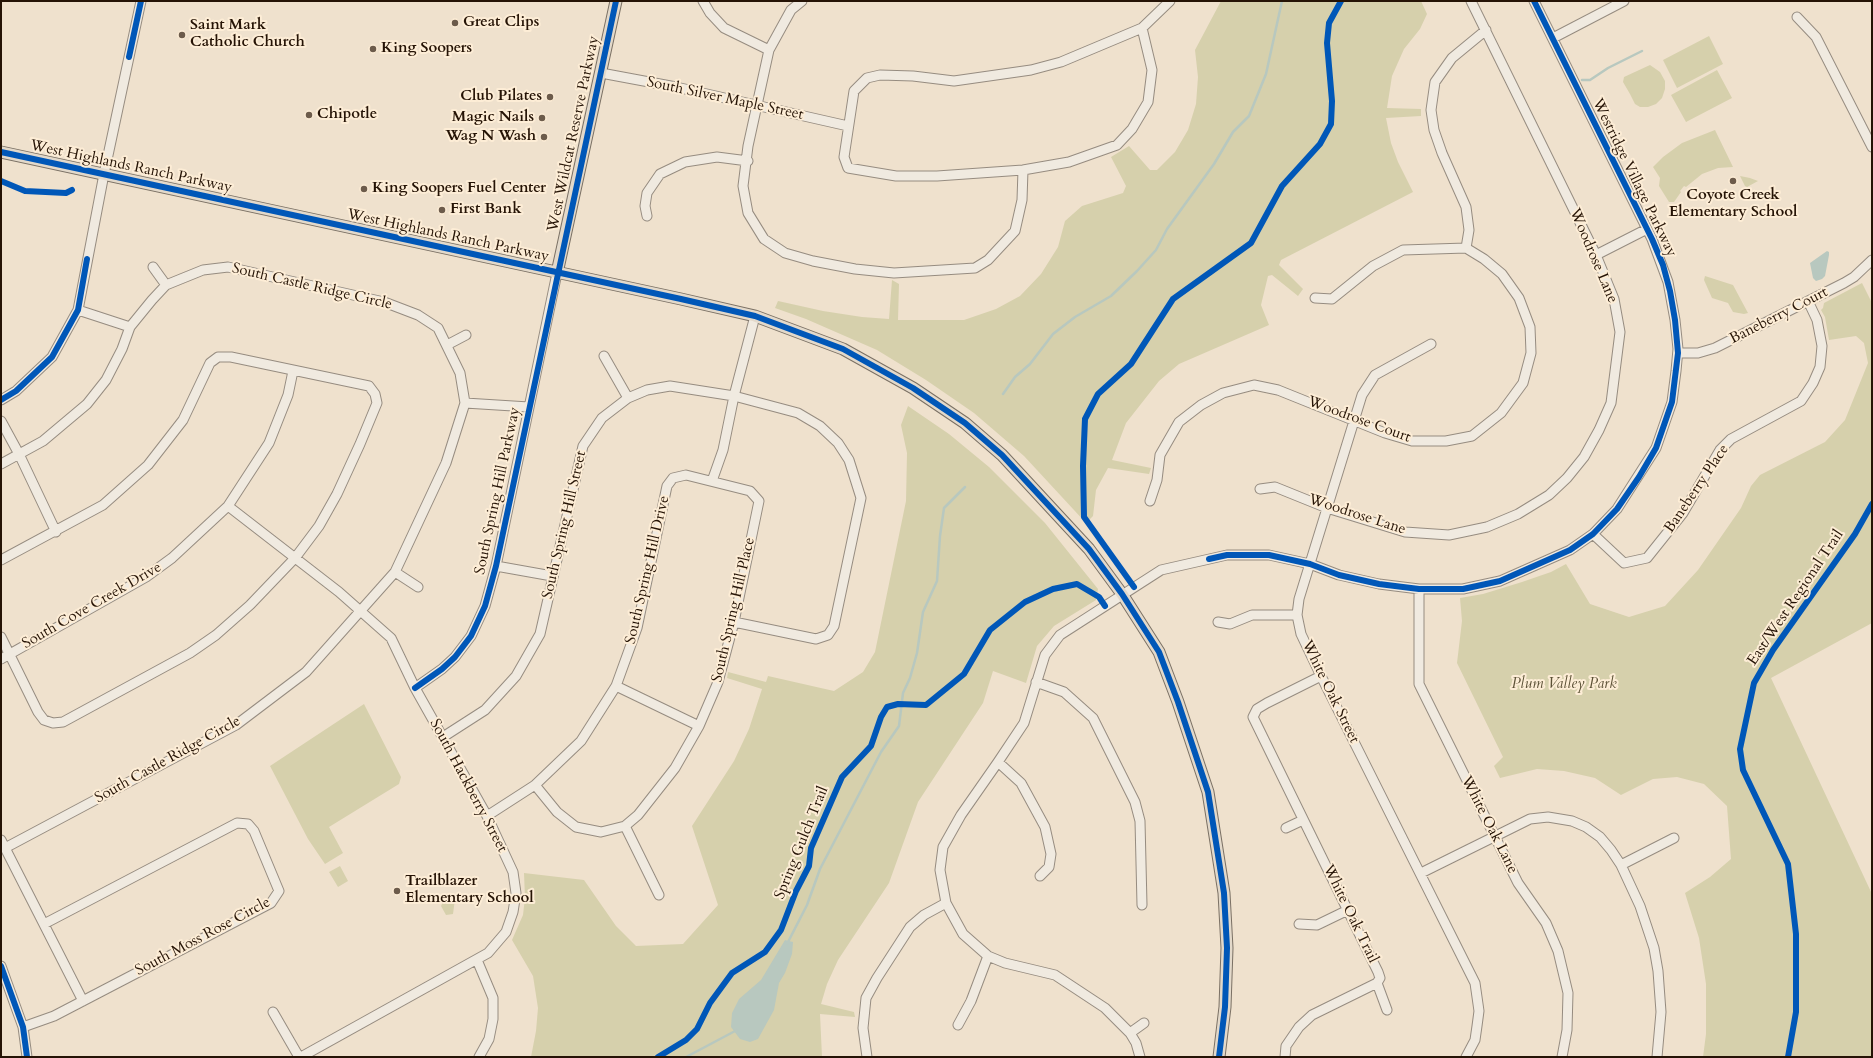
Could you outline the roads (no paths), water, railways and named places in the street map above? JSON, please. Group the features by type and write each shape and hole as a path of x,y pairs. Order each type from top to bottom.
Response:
{"main road":[{"name":"West Wildcat Reserve Parkway","path":"557,273 616,1"},
{"name":"West Highlands Ranch Parkway","path":"1,152 756,316 843,349 913,388 965,423 1002,455 1090,549 1122,594 1159,652 1178,702 1208,792 1224,894 1227,941 1225,1007 1219,1057"}],"street":[{"path":"1,400 16,391 52,357 78,310 104,174 141,1"},
{"path":"703,1 710,13 724,28 769,50"},
{"path":"802,1 791,10 769,50 758,107 748,146 748,161 744,186 748,213 764,239 785,253 813,262 894,273 975,268 988,260 1015,230 1022,200 1023,170"},
{"path":"1142,28 1152,70 1148,102 1132,129 1117,145 1069,162 1023,170 937,176 896,176 848,168 844,157 854,91 867,78 880,75 913,76 954,80 1031,70 1061,62 1142,28 1170,1"},
{"name":"Woodrose Lane","path":"1260,489 1275,487 1327,508 1405,532 1448,535 1487,527 1518,514 1548,495 1567,478 1584,457 1599,430 1611,403 1620,332 1614,299 1596,255 1472,1"},
{"name":"Westridge Village Parkway","path":"1140,1057 1136,1042 1130,1033 1105,1008 1054,975 1005,963 988,956 962,934 946,903 940,870 943,847 961,815 1024,723 1045,654 1060,635 1161,570 1227,555 1269,555 1310,564 1339,575 1379,584 1419,589 1463,589 1500,581 1570,550 1593,534 1618,509 1656,448 1672,402 1678,353 1670,287 1661,260 1647,229 1534,1"},
{"path":"1553,38 1624,1"},
{"path":"1798,17 1816,37 1872,148"},
{"path":"1315,298 1332,299 1373,266 1403,250 1466,248 1469,230 1466,207 1442,153 1434,130 1431,110 1435,82 1452,58 1486,30"},
{"name":"South Silver Maple Street","path":"601,73 676,87 758,107 848,126"},
{"path":"647,216 645,206 647,193 660,174 685,162 717,157 748,161"},
{"path":"1596,255 1647,229"},
{"name":"Woodrose Court","path":"1150,501 1156,480 1160,455 1179,422 1201,405 1223,393 1254,385 1278,390 1354,422 1412,440 1446,441 1472,436 1501,413 1523,383 1531,353 1530,327 1519,298 1502,274 1484,259 1466,248"},
{"name":"Baneberry Court","path":"1678,353 1695,353 1715,348 1854,277 1872,260"},
{"name":"South Castle Ridge Circle","path":"1,464 43,441 87,404 106,380 122,349 130,327 166,285 203,270 228,267 384,302 423,318 438,328 447,345 460,373 465,403 446,463 395,572 306,672 236,725 3,844"},
{"path":"153,268 166,285"},
{"name":"South Spring Hill Parkway","path":"415,688 455,657 472,636 485,606 496,566 557,273"},
{"name":"Baneberry Place","path":"1593,534 1624,563 1647,558 1683,513 1720,450 1731,440 1801,401 1813,383 1820,367 1822,346 1817,320 1808,301"},
{"path":"78,310 130,327"},
{"path":"712,482 723,450 734,396 756,316"},
{"path":"447,345 466,335"},
{"name":"White Oak Street","path":"1431,344 1375,375 1362,395 1299,599 1297,615 1301,634 1321,676 1475,983 1479,1011 1478,1026 1474,1040 1466,1057"},
{"path":"604,356 628,398"},
{"path":"1,560 56,532 103,505 148,465 182,420 210,362 218,357 231,357 369,386 374,394 377,403 337,494 319,526 295,558 250,605 216,635 190,652 63,722 53,723 44,720 38,712 5,656 1,638"},
{"name":"South Cove Creek Drive","path":"5,656 146,577 172,558 228,506 269,443 288,396 293,371"},
{"name":"South Spring Hill Street","path":"443,737 485,710 516,676 540,634 552,576 583,446 602,418 628,398 647,390 670,386 734,396 798,413 820,426 838,443 849,460 861,498 834,626 828,635 816,639 734,622"},
{"path":"465,403 530,407"},
{"path":"1,421 19,454 56,532"},
{"name":"South Spring Hill Drive","path":"487,816 535,785 581,741 616,686 637,628 667,486 673,478 686,475 712,482"},
{"name":"South Spring Hill Place","path":"535,785 557,812 576,827 601,832 625,826 638,815 675,768 699,726 718,682 734,622 758,501 750,491 712,482"},
{"name":"South Hackberry Street","path":"228,506 339,592 391,638 415,688 487,816 513,872 516,893 513,912 506,932 488,953 300,1057"},
{"path":"496,566 552,576"},
{"path":"395,572 418,587"},
{"name":"White Oak Lane","path":"1419,589 1419,684 1518,883 1546,923 1558,951 1568,993 1567,1030 1562,1057"},
{"path":"1218,622 1230,624 1252,615 1297,615"},
{"name":"White Oak Trail","path":"1321,676 1257,709 1253,717 1378,972 1380,978 1377,983 1387,1010"},
{"path":"1036,682 1064,692 1093,718 1135,802 1140,821 1142,905"},
{"path":"616,686 699,726"},
{"path":"998,762 1022,783 1045,827 1051,854 1049,867 1040,876"},
{"path":"1421,873 1530,819 1548,817 1572,821 1586,827 1600,837 1621,865 1640,906 1654,948 1658,971 1661,1012 1657,1057"},
{"path":"1286,828 1303,820"},
{"name":"South Moss Rose Circle","path":"23,1027 54,1016 272,903 279,892 254,831 248,824 237,822 44,924"},
{"path":"625,826 659,895"},
{"path":"1621,865 1674,838"},
{"path":"3,844 83,1001"},
{"path":"867,1057 863,1028 866,998 910,927 924,915 946,903"},
{"path":"1299,924 1317,925 1348,910"},
{"path":"958,1025 972,1001 988,956"},
{"path":"477,960 493,998 493,1019 489,1038 479,1057"},
{"path":"1,966 23,1027 27,1057"},
{"path":"1285,1057 1286,1046 1299,1027 1312,1015 1377,983"},
{"path":"273,1012 300,1057"},
{"path":"1130,1033 1144,1023"}],"waterway":[{"path":"1003,394 1015,377 1030,364 1053,334 1075,317 1111,296 1156,250 1167,229 1214,164 1233,132 1249,116 1266,74 1282,1"},
{"path":"1582,80 1590,80 1608,68 1642,51"},
{"path":"787,944 807,905 820,869 881,752 899,726 903,693 910,678 917,653 923,612 937,581 940,536 944,508 965,487"},
{"path":"686,1057 737,1030"}],"place":[{"name":"Great Clips","path":"455,23"},
{"name":"Saint Mark Catholic Church","path":"182,35"},
{"name":"King Soopers","path":"373,49"},
{"name":"Club Pilates","path":"550,97"},
{"name":"Chipotle","path":"309,115"},
{"name":"Magic Nails","path":"542,118"},
{"name":"Wag N Wash","path":"544,137"},
{"name":"Coyote Creek Elementary School","path":"1733,181"},
{"name":"King Soopers Fuel Center","path":"364,189"},
{"name":"First Bank","path":"442,210"},
{"name":"Trailblazer Elementary School","path":"397,891"}],"park label":[{"name":"Plum Valley Park","path":"1564,685"}]}
